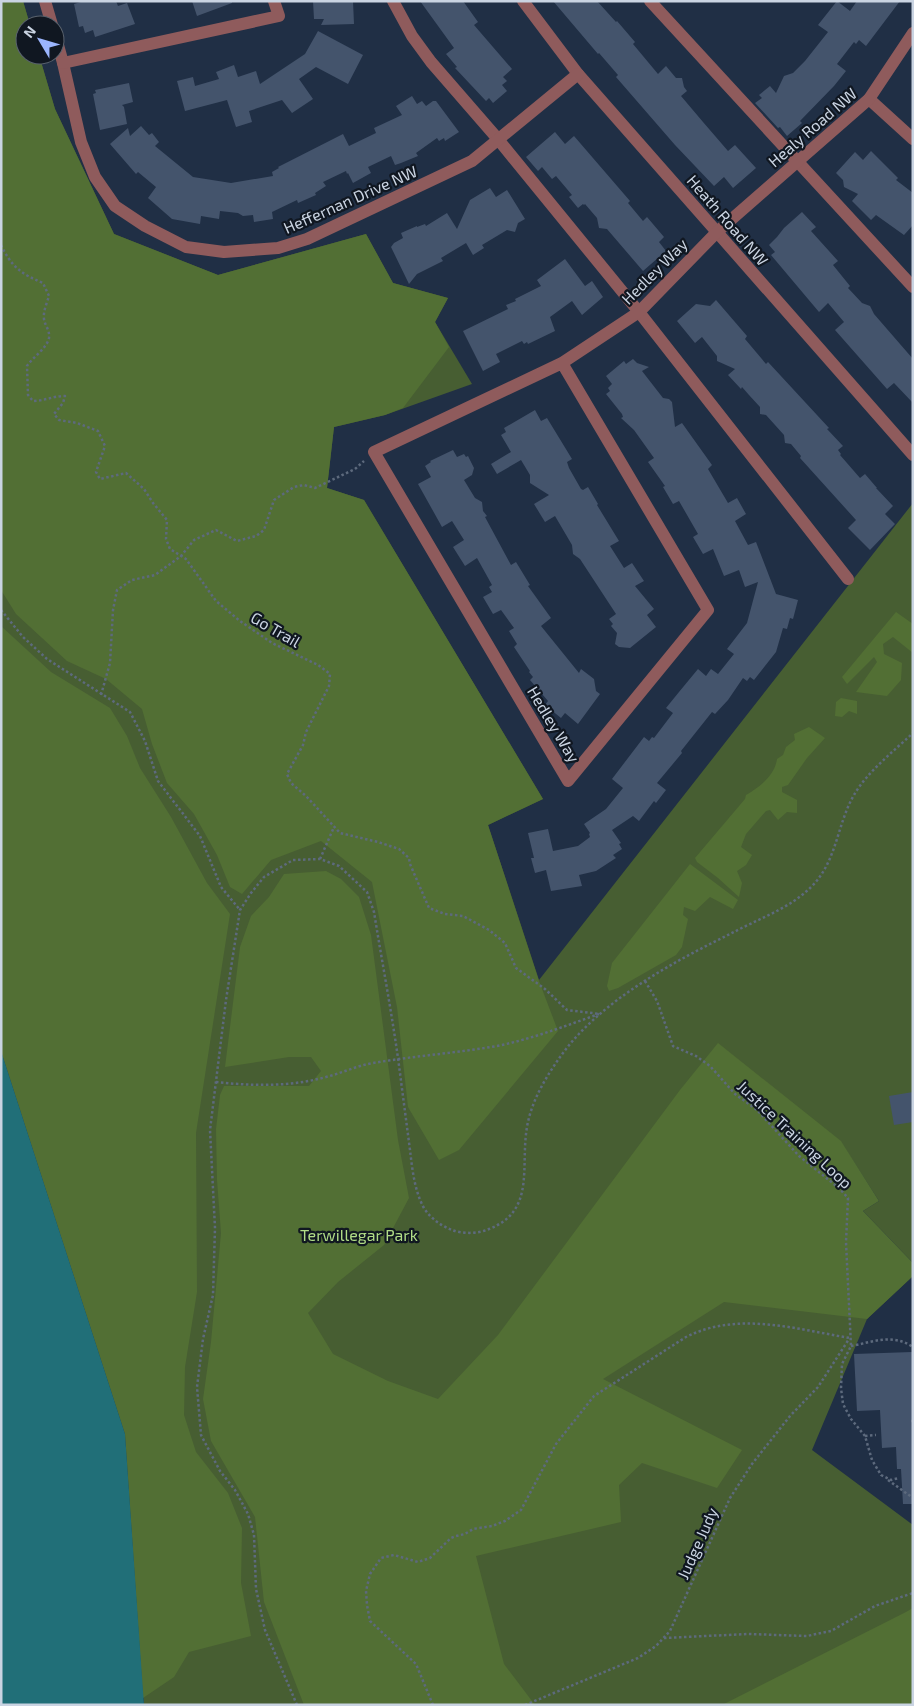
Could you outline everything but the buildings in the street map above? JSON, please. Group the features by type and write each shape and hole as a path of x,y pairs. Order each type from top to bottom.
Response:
{"street":[{"path":"45,1 49,15"},
{"path":"65,63 279,16 274,1"},
{"path":"393,1 412,36 431,62 497,138 639,312 848,579"},
{"name":"Heath Road NW","path":"523,1 578,74 913,455"},
{"path":"650,1 913,287"},
{"name":"Healy Road NW","path":"717,232 869,99 913,33"},
{"name":"Heffernan Drive NW","path":"64,65 81,142 95,176 115,206 145,226 186,247 224,252 278,248 307,239 472,161 497,138 578,74"},
{"path":"869,99 913,140"},
{"name":"Hedley Way","path":"562,363 708,610 568,781 374,452 562,363 639,312 717,232"}],"path":[{"name":"Go Trail","path":"1,244 15,268 29,278 43,283 49,296 44,311 44,321 49,330 49,338 44,347 27,366 28,395 33,401 42,401 53,396 65,396 63,403 54,414 59,420 77,422 98,430 105,446 96,472 100,478 126,472 144,489 166,520 166,539 170,549 186,559 216,601 240,621 272,643 318,665 330,674 329,686 306,732 304,745 287,774 291,782 340,834 378,842 399,849 409,858 429,908 445,914 463,916 489,930 505,943 516,968 545,989 567,1010 600,1014"},
{"path":"101,695 110,663 113,610 117,590 132,580 155,576 181,556 194,540 216,530 237,541 256,536 264,530 274,500 294,487 304,485 315,488 355,469 374,452"},
{"path":"1,610 23,637 47,658 101,695 130,712 145,741 158,781 200,836 221,887 240,910"},
{"path":"297,1705 265,1630 256,1589 254,1535 248,1514 235,1490 220,1471 202,1435 196,1387 203,1339 213,1295 215,1228 210,1130 240,910 251,892 264,877 293,860 320,859 338,866 367,892 374,912 398,1058 414,1179 422,1204 435,1221 444,1227 455,1231 482,1232 495,1227 507,1219 520,1200 525,1181 527,1127 536,1096 558,1058 582,1030 600,1014 646,981 688,955 795,901 812,887 832,857 839,831 855,792 913,733"},
{"path":"320,859 334,827"},
{"name":"Justice Training Loop","path":"646,981 657,1001 673,1046 696,1056 710,1066 735,1094 757,1110 800,1156 840,1189 848,1198 846,1242 851,1346"},
{"path":"216,1082 255,1085 307,1081 327,1077 360,1065 398,1058 499,1046 600,1014"},
{"path":"433,1705 416,1664 370,1621 366,1591 370,1574 381,1558 394,1555 418,1562 430,1558 451,1538 465,1534 473,1529 492,1526 514,1516 521,1510 556,1444 594,1396 700,1330 722,1325 757,1322 850,1338"},
{"name":"Judge Judy","path":"525,1705 638,1658 664,1638 670,1631 730,1498 752,1464 790,1416 818,1387 850,1338"},
{"path":"913,1347 891,1338 876,1339 851,1346 842,1364 841,1388 843,1404 851,1419 866,1436 872,1460 881,1475 913,1498"},
{"path":"866,1436 876,1435"},
{"path":"886,1478 891,1480 899,1478"},
{"path":"664,1638 748,1634 807,1636 831,1631 875,1606 913,1593"}],"green space":[{"name":"Terwillegar Park","path":"1,1 23,1 27,15 15,15 15,65 42,65 55,109 114,234 218,275 366,234 393,283 448,298 435,322 472,384 385,415 334,427 327,488 364,500 543,799 488,825 539,980 913,503 913,1263 863,1211 879,1201 841,1142 718,1044 913,1276 867,1319 812,1450 913,1525 913,1705 144,1705 125,1434 1,1051"},
{"path":"1,1 23,1 27,15 15,15 15,65 42,65 55,109 114,234 218,275 366,234 393,283 448,298 435,322 449,347 403,408 385,415 334,427 327,488 364,500 543,799 488,825 539,981 558,1031 459,1150 439,1160 408,1107 397,1007 372,882 321,841 271,860 242,894 230,887 217,855 194,814 167,783 152,744 142,709 106,679 67,661 16,614 1,590"},
{"path":"896,612 913,624 913,653 893,637 883,644 884,654 902,663 901,680 887,696 856,692 877,662 874,657 847,684 842,677"},
{"path":"1,626 51,672 110,708 127,736 140,768 171,817 207,883 230,914 196,1133 197,1292 185,1367 184,1415 196,1452 228,1493 242,1528 241,1583 251,1636 189,1652 174,1677 143,1698 125,1434 1,1051"},
{"path":"841,698 857,701 857,714 849,711 842,717 835,716 836,702"},
{"path":"809,727 825,738 807,758 788,785 782,787 782,792 797,800 797,813 787,812 778,820 770,810 766,811 746,834 741,847 752,855 746,865 737,871 742,883 739,897 697,862 695,858 745,799 746,795 770,775 777,759 783,755 786,747 795,740 794,734"},
{"path":"690,864 738,900 733,909 710,897 695,911 684,907 683,915 688,919 682,947 676,955 618,988 609,991 607,986 612,963"},
{"path":"326,871 341,879 359,897 371,935 398,1140 409,1198 384,1245 338,1282 308,1313 333,1354 388,1381 438,1399 498,1335 680,1090 718,1043 841,1141 879,1201 863,1211 913,1263 913,1276 867,1319 724,1302 603,1379 742,1450 717,1488 642,1463 619,1485 621,1522 476,1556 504,1664 535,1705 304,1705 264,1602 255,1517 211,1441 203,1399 211,1342 221,1233 216,1129 220,1095 224,1086 309,1086 321,1071 311,1057 289,1057 225,1067 240,947 251,916 269,897 284,874"},
{"path":"913,1608 913,1705 722,1705 906,1612"}],"shaded area":[{"path":"1,1051 125,1434 144,1705 1,1705"}]}
